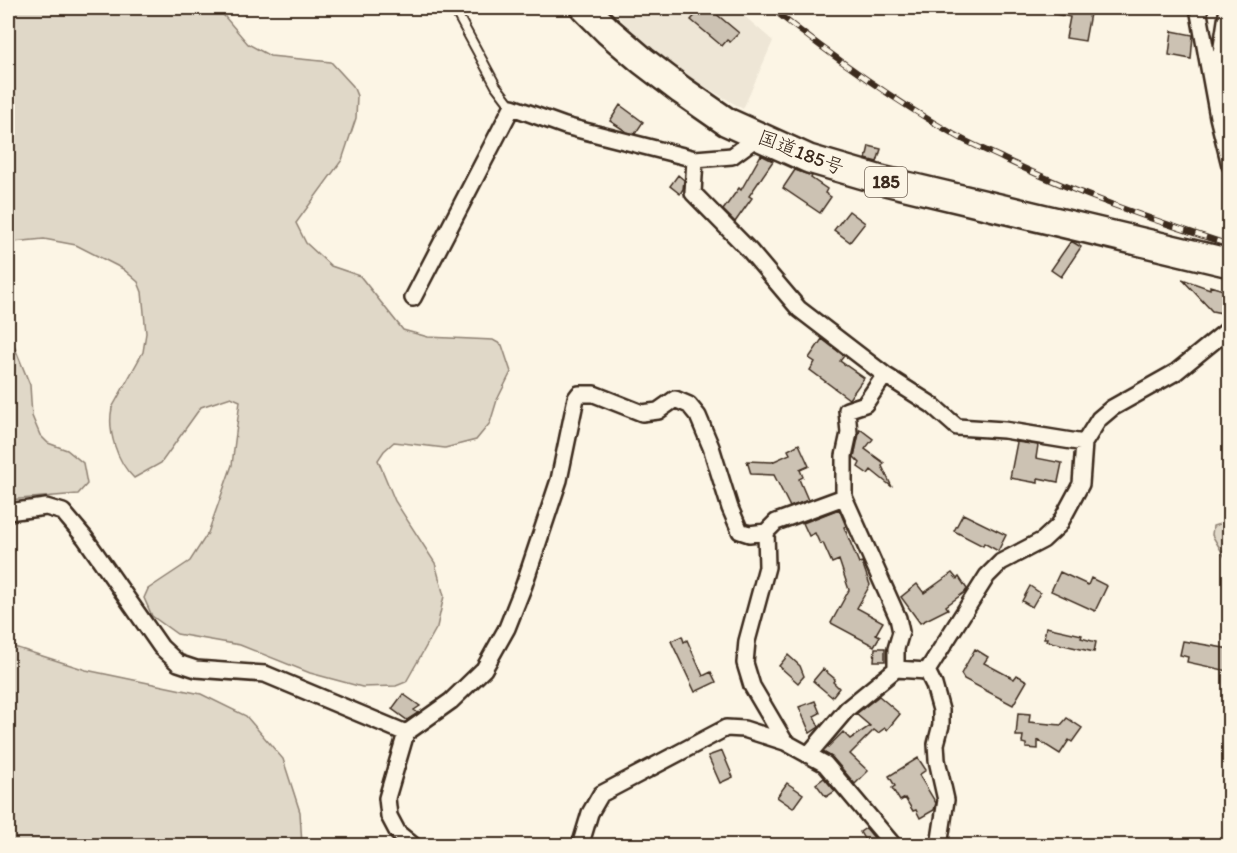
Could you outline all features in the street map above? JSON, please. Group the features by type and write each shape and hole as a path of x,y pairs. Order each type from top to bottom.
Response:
{"highway":[{"name":"国道185号","path":"585,8 608,31 681,90 727,122 809,159 881,180 1230,263"}],"street":[{"path":"1198,8 1218,117 1230,165"},
{"path":"1212,81 1220,66 1228,8"},
{"path":"1218,117 1221,88 1230,73"},
{"path":"413,298 512,107 565,126 695,159 732,156 758,137"},
{"path":"695,159 693,193 750,251 799,309 885,375 932,405 957,427 1004,430 1084,443"},
{"path":"927,671 987,576 1001,562 1043,540 1059,525 1081,483 1084,443 1098,419 1112,408 1176,372 1230,328"},
{"path":"885,375 865,404 847,410 849,433 844,456 844,497 898,618 901,632 896,649 896,669"},
{"path":"414,846 398,833 389,816 387,798 406,733 451,701 484,669 507,628 559,480 576,398 579,394 594,394 642,413 658,411 675,399 689,405 698,416 711,447 730,508 740,531 749,534 766,532 776,522 844,497"},
{"path":"8,512 46,507 63,512 85,538 161,647 178,663 196,669 265,674 406,733"},
{"path":"766,532 767,567 747,640 745,663 752,686 785,742"},
{"path":"808,755 847,708 896,669 927,671"},
{"path":"927,671 934,685 941,710 941,725 936,744 946,800 939,846"},
{"path":"580,846 590,813 601,794 726,728 744,729 785,742 825,764 894,846"}],"lane":[{"path":"454,8 496,86 512,107"}],"shaded area":[{"path":"8,8 215,8 248,44 270,56 331,62 353,86 357,96 356,118 342,160 296,223 306,243 331,266 360,276 403,330 428,337 493,340 502,345 511,372 497,400 490,423 476,440 445,448 394,442 378,460 395,501 435,563 444,596 437,627 406,682 396,686 362,687 310,673 240,645 177,634 152,616 144,598 148,589 190,561 208,533 232,465 240,401 231,397 201,407 161,463 134,478 123,464 112,436 111,417 112,408 143,352 146,333 142,292 138,282 123,269 76,245 44,239 13,242 8,248"},
{"path":"615,8 735,8 773,41 743,109 672,67 616,15"},
{"path":"8,331 30,385 32,416 40,435 48,443 67,450 83,463 87,484 78,494 8,500"},
{"path":"1229,523 1229,564 1212,535 1213,526"},
{"path":"8,645 86,670 201,694 246,716 283,759 300,812 302,845 8,845"}],"building":[{"path":"702,8 709,8 739,33 722,46 691,20"},
{"path":"1050,8 1091,8 1085,41 1066,38 1070,17 1049,13"},
{"path":"1172,31 1193,35 1191,59 1169,55"},
{"path":"620,105 643,122 635,134 627,132 610,121"},
{"path":"869,146 881,149 877,162 866,159"},
{"path":"761,155 773,161 749,196 752,198 735,222 723,210 739,188 741,190"},
{"path":"795,170 812,176 811,178 827,189 825,193 831,197 820,213 783,188"},
{"path":"678,175 684,180 680,194 670,186"},
{"path":"849,211 865,223 850,242 834,230"},
{"path":"1071,241 1081,247 1061,277 1051,270"},
{"path":"1182,279 1210,289 1210,286 1230,292 1230,310 1223,308 1222,313 1212,311"},
{"path":"822,339 844,356 840,361 864,378 849,399 810,370 815,362 809,358"},
{"path":"860,429 873,439 865,449 884,463 882,466 892,487 871,470 868,474 858,467 860,463 854,457"},
{"path":"1017,442 1038,445 1036,458 1062,463 1058,482 1038,478 1038,483 1010,478"},
{"path":"799,444 809,466 800,470 803,477 799,479 808,500 790,507 774,475 751,474 747,461 772,462 790,454 788,450"},
{"path":"839,509 846,526 844,527 859,563 862,562 870,585 857,608 883,622 876,634 880,636 874,646 831,623 849,590 839,560 832,563 823,543 820,544 815,533 809,536 803,523"},
{"path":"963,514 1006,535 998,551 954,531"},
{"path":"1060,572 1088,585 1091,578 1107,586 1095,611 1051,591"},
{"path":"952,573 957,579 959,577 967,589 946,606 948,609 920,623 901,597 917,584 924,593"},
{"path":"1030,586 1040,593 1032,607 1022,601"},
{"path":"1046,627 1082,635 1081,638 1096,642 1094,652 1046,641 1047,638 1044,638"},
{"path":"682,636 684,642 687,640 703,676 711,672 716,682 695,692 671,641"},
{"path":"1183,641 1230,649 1230,668 1228,671 1187,662 1188,657 1180,655"},
{"path":"875,648 885,648 885,661 874,661"},
{"path":"975,649 988,657 984,663 1014,679 1017,675 1027,681 1013,705 964,679 961,674"},
{"path":"788,655 800,666 804,676 798,683 779,666"},
{"path":"823,669 835,679 833,682 839,688 832,697 813,681"},
{"path":"403,694 420,706 414,710 418,713 407,720 392,709"},
{"path":"879,696 900,714 887,730 885,728 878,733 874,730 850,754 868,771 855,784 832,757 823,752 843,732 850,739 870,726 856,714"},
{"path":"815,701 820,713 814,716 819,727 810,733 799,707"},
{"path":"1018,713 1030,714 1029,722 1061,725 1067,718 1082,728 1072,742 1069,740 1060,754 1038,740 1038,749 1026,748 1026,744 1022,743 1023,736 1016,736"},
{"path":"722,751 733,777 720,783 708,756"},
{"path":"918,758 926,770 919,775 936,803 934,810 920,818 905,798 900,801 892,788 895,786 889,776"},
{"path":"824,778 835,791 826,797 816,784"},
{"path":"787,783 803,794 793,808 777,797"},
{"path":"866,828 879,844 868,846 860,832"}],"railway":[{"path":"771,8 884,91 967,141 1087,195 1230,245"}]}
